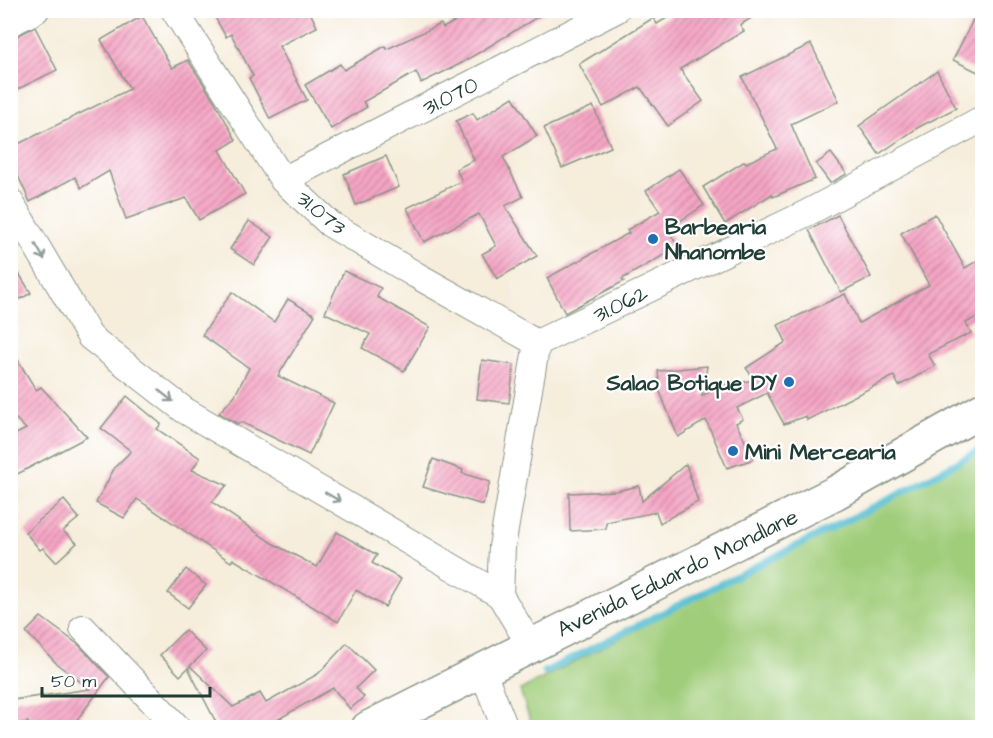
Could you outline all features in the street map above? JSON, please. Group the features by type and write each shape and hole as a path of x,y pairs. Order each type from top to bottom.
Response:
{"main road":[{"name":"Avenida Eduardo Mondlane","path":"368,728 836,493 982,410"}],"street":[{"path":"10,23 36,10"},
{"name":"31.073","path":"174,10 284,180 330,224 537,342"},
{"name":"31.070","path":"284,180 616,10"},
{"name":"31.062","path":"537,342 807,213 982,119"},
{"path":"10,201 90,337 184,410 500,595 530,645"},
{"path":"500,595 502,547 537,342"},
{"path":"83,628 178,728"},
{"path":"483,672 505,728"}],"green space":[{"path":"982,449 982,727 532,727 520,690"}],"building":[{"path":"211,10 309,10 317,27 279,46 307,100 270,119 249,78 253,76 231,34 226,37"},
{"path":"476,10 549,10 460,64 421,83 416,72 363,102 367,107 331,129 305,85 340,64 344,70 385,46 387,49 441,24 443,28"},
{"path":"680,10 764,10 740,25 744,31 680,69 703,101 668,126 640,87 603,107 579,64 653,18 657,24"},
{"path":"978,10 982,10 982,74 953,60"},
{"path":"142,16 172,68 188,60 215,102 236,140 220,150 245,194 199,220 186,198 126,219 109,171 81,188 75,177 30,202 10,158 10,148 130,89 101,40"},
{"path":"35,27 57,70 10,93 10,39"},
{"path":"811,44 839,101 791,124 815,179 773,197 772,194 725,224 703,187 745,161 746,163 777,149 742,77"},
{"path":"937,71 956,108 919,127 879,154 859,126"},
{"path":"513,97 537,136 503,157 523,197 505,206 537,256 497,279 482,254 496,246 479,214 424,242 407,208 462,181 456,169 474,160 456,121 473,113 477,120"},
{"path":"593,106 611,147 562,168 544,128"},
{"path":"831,153 847,174 830,183 816,164"},
{"path":"386,156 399,187 356,205 344,174"},
{"path":"679,169 704,205 668,229 678,247 622,279 624,281 565,313 547,278 629,233 627,230 660,211 646,191"},
{"path":"935,214 965,268 982,258 982,314 966,323 971,333 928,354 935,366 899,386 894,376 807,420 806,416 784,424 767,393 737,408 743,419 736,423 754,459 727,468 706,420 678,437 660,392 658,371 707,366 702,396 718,386 755,380 746,368 786,342 778,325 845,294 859,323 929,285 901,233"},
{"path":"838,215 871,277 841,292 809,230"},
{"path":"249,221 273,237 254,265 230,249"},
{"path":"10,259 31,293 10,305"},
{"path":"344,271 381,288 377,297 430,327 404,371 362,348 370,334 325,313"},
{"path":"232,292 274,322 288,299 315,315 278,376 334,403 309,455 241,422 238,424 219,413 235,395 249,368 202,335"},
{"path":"10,347 36,390 41,387 87,437 10,478 10,437 26,429 10,413"},
{"path":"482,360 514,365 509,403 477,399"},
{"path":"127,396 161,424 157,429 200,458 192,470 227,485 212,502 272,543 317,567 337,532 377,555 372,563 401,579 385,607 356,590 338,622 233,559 231,562 137,499 124,518 96,503 115,467 131,451 101,428"},
{"path":"433,459 463,470 462,473 490,482 483,505 423,487"},
{"path":"686,464 698,502 660,523 656,512 606,522 606,529 570,531 569,493 616,491 639,486 642,501"},
{"path":"64,500 79,518 63,531 77,543 56,562 43,548 40,550 25,532"},
{"path":"186,569 206,585 188,608 168,593"},
{"path":"41,617 79,645 109,677 71,728 29,728 28,722 17,724 13,700 90,689 58,665 26,632"},
{"path":"185,630 206,651 190,666 233,707 260,693 266,703 318,674 347,643 374,670 356,688 364,697 350,709 333,688 275,721 278,728 219,728 188,668 180,676 160,655"}],"waterway":[{"path":"545,672 890,499 982,449"}],"place":[{"name":"Barbearia Nhanombe","path":"653,239"},
{"name":"Salao Botique DY","path":"789,382"},
{"name":"Mini Mercearia","path":"733,451"}]}
